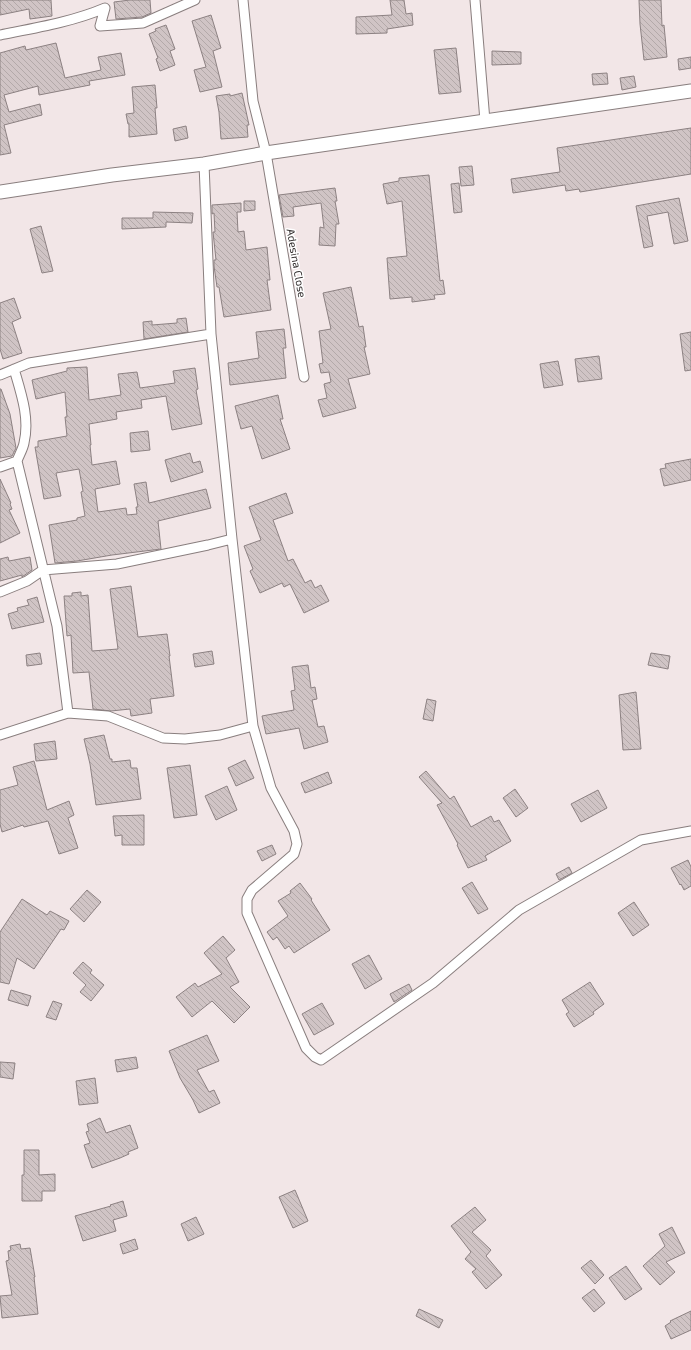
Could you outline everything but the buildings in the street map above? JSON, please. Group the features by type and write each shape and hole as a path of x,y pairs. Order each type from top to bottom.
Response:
{"main road":[{"path":"0,192 112,175 204,164 266,152 691,91"}],"street":[{"path":"104,4 100,26 143,23 195,0"},
{"name":"Adesina Close","path":"243,0 253,101 266,152 304,377"},
{"path":"475,0 485,121"},
{"path":"0,35 52,24 89,14 104,4"},
{"path":"204,164 211,334 253,726 272,788 294,831 297,844 294,854 252,890 247,899 247,913 306,1048 315,1057 321,1060 433,983 519,910 641,840 691,831"},
{"path":"0,375 29,363 211,334"},
{"path":"0,467 16,460 24,445 27,429 24,401 14,369"},
{"path":"16,460 57,626 68,713"},
{"path":"0,592 27,581 43,570 117,564 232,539"},
{"path":"0,735 68,713 108,716 163,738 185,739 220,735 253,726"}]}
